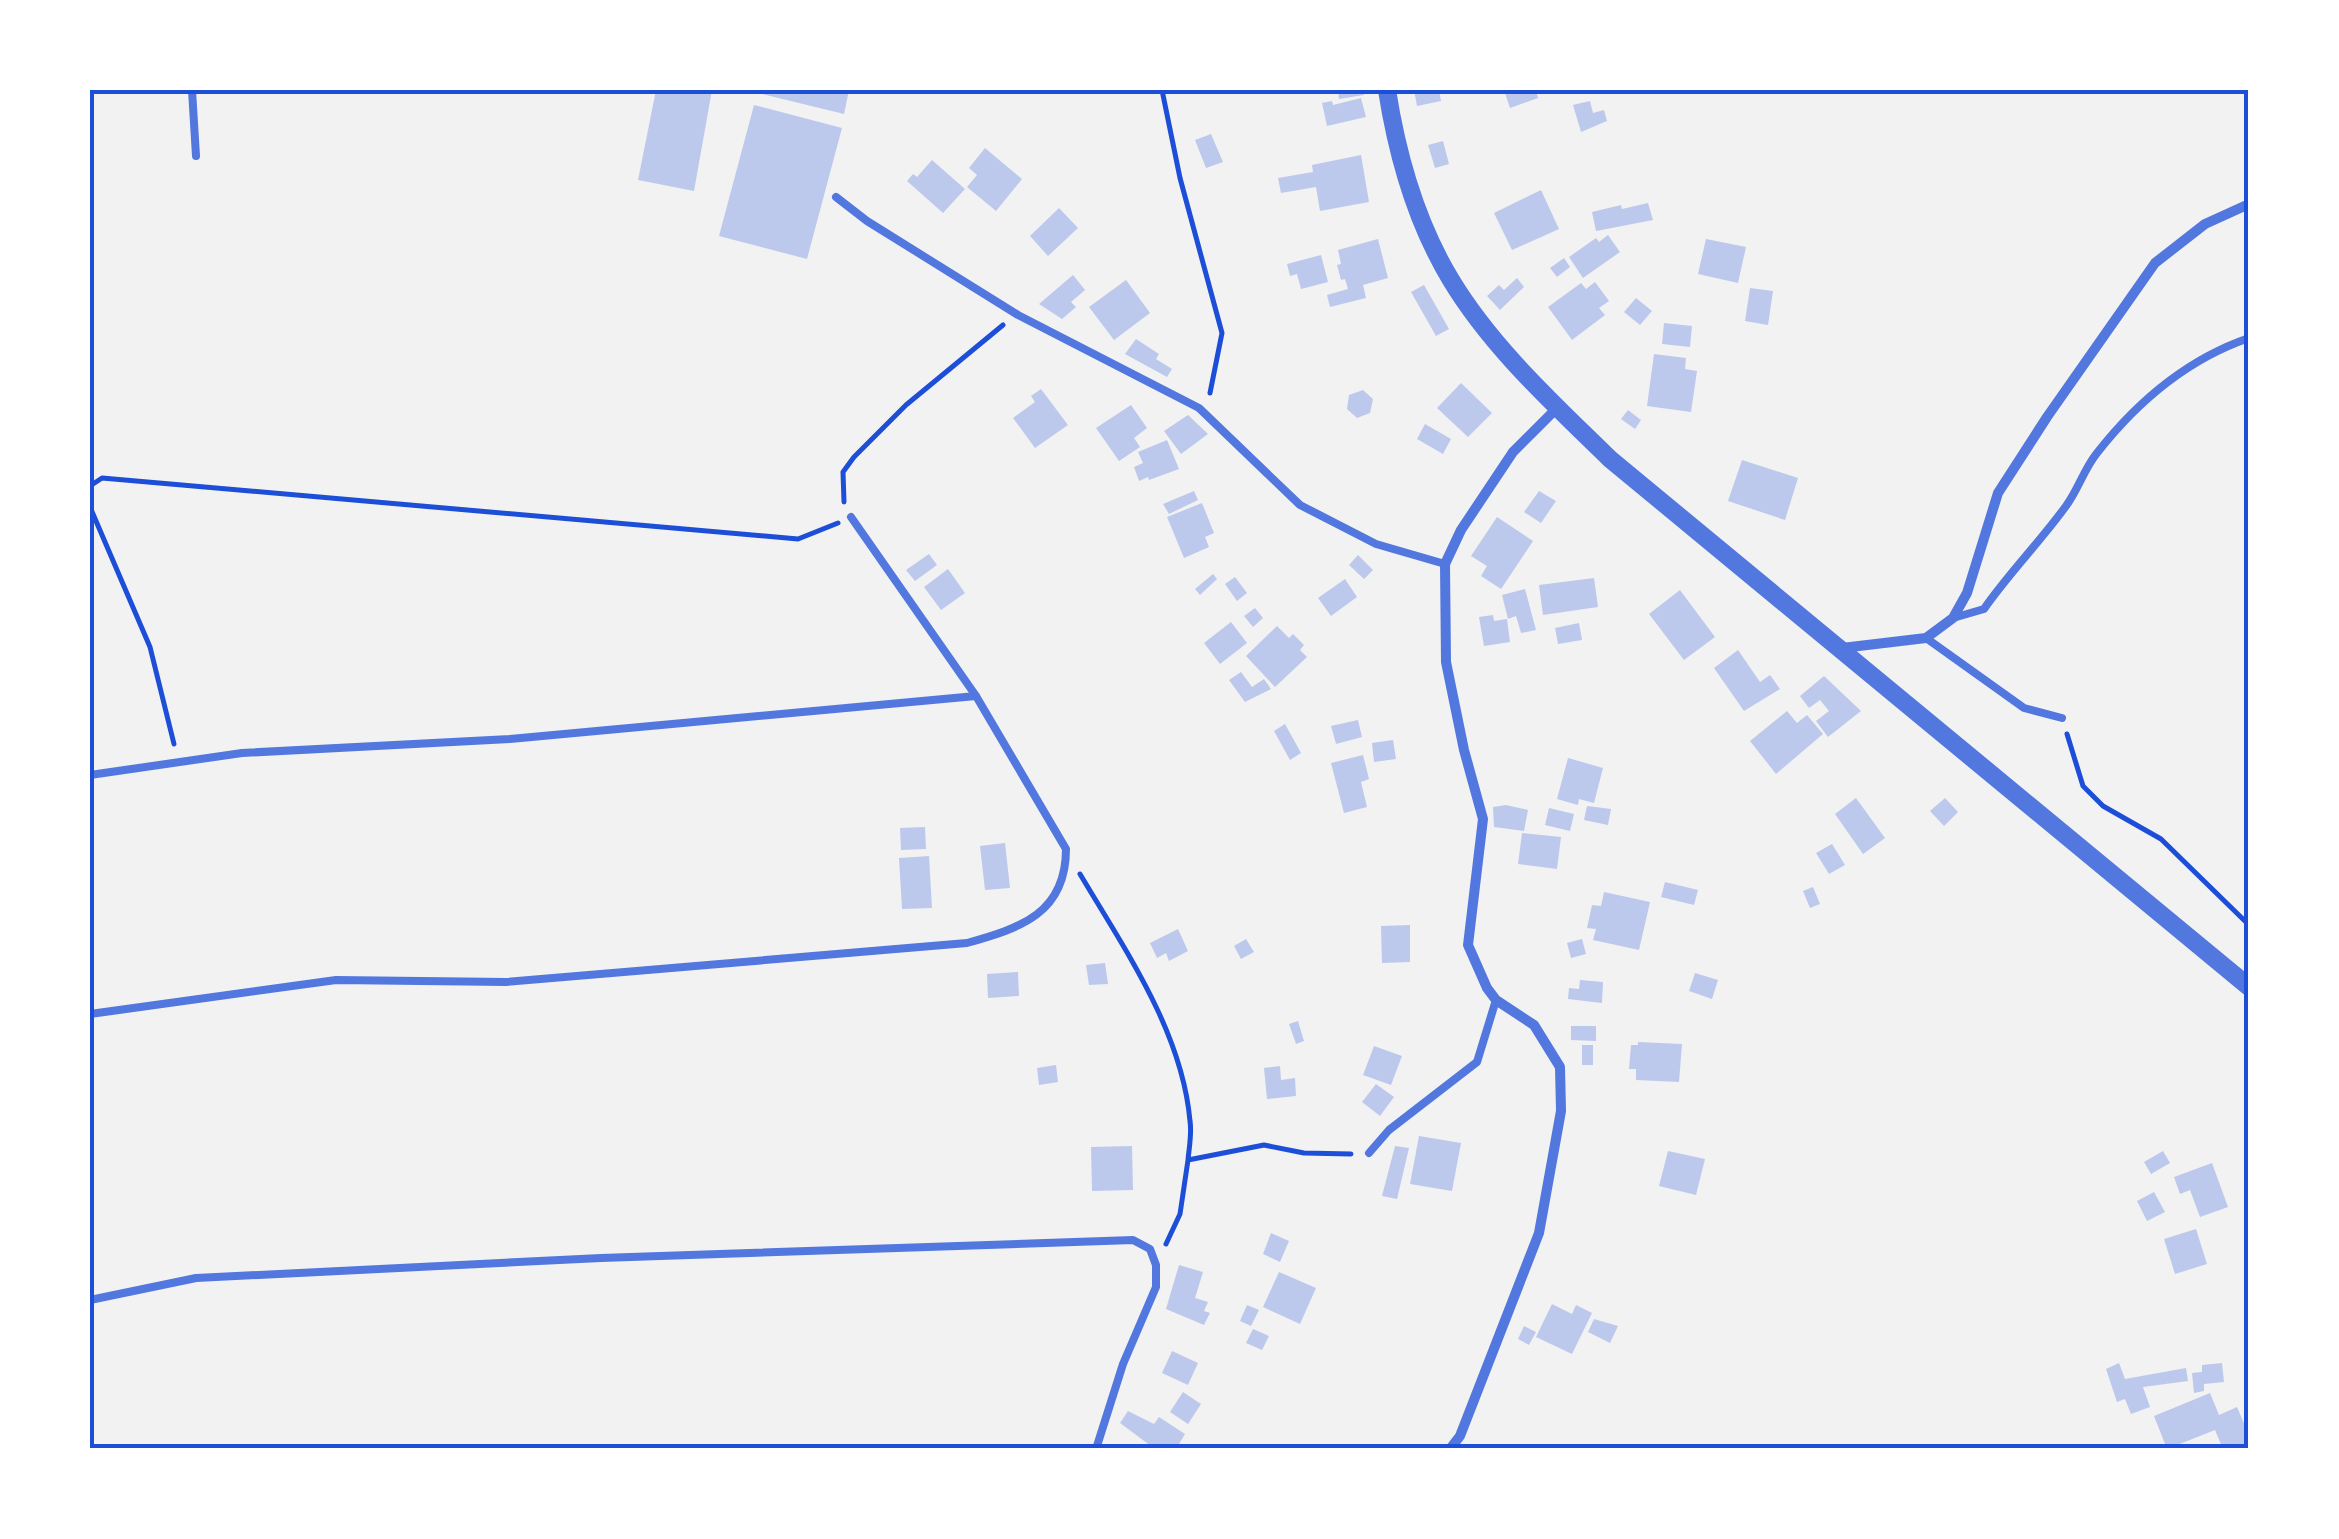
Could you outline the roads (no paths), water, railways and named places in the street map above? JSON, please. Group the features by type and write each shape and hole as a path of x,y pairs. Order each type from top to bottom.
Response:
{"street":[{"path":"1388,90 1415,204 1450,280 1498,343 1558,408 1610,459 2249,987"},
{"path":"1842,648 1926,638 1952,618 1967,593 1998,493 2155,263 2205,224 2249,204"},
{"path":"1450,1449 1460,1436 1539,1233 1561,1112 1560,1067 1534,1025 1496,1000 1479,975 1468,945 1483,819 1446,662 1445,564 1461,530 1513,452 1558,408"}],"lane":[{"path":"192,90 196,156"},
{"path":"836,198 1018,314 1199,408 1300,505 1376,544 1445,564"},
{"path":"1952,618 1984,609 2068,503 2096,454 2166,381 2221,348 2249,338"},
{"path":"90,1014 336,980 506,982 968,943 1030,922 1066,875 1066,849 976,696 851,518"},
{"path":"1926,638 2024,708 2062,718"},
{"path":"90,775 242,753 510,739 976,696"},
{"path":"1370,1153 1390,1130 1477,1062 1496,1000"},
{"path":"90,1300 196,1278 602,1258 1133,1240 1150,1249 1156,1265 1156,1287 1124,1364 1096,1449"}]}
